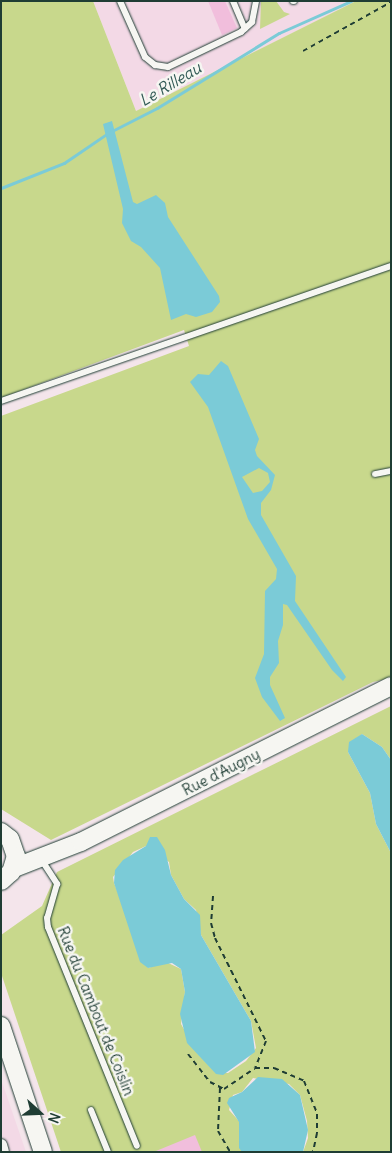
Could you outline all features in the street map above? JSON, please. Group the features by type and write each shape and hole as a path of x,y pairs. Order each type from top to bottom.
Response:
{"main road":[{"name":"Rue d'Augny","path":"14,868 81,842 391,686"},
{"path":"1,832 14,847 14,868 1,881"},
{"path":"14,847 22,846 45,856"},
{"path":"1,1026 44,1152"}],"street":[{"path":"1,1145 3,1152"}],"lane":[{"path":"120,1 145,57 160,67 174,67 245,29 256,14 256,1"},
{"path":"234,1 245,29"},
{"path":"1,401 391,266"},
{"path":"375,474 391,471"},
{"name":"Rue du Cambout de Coislin","path":"45,856 57,884 47,918 48,927 137,1146"},
{"path":"91,1110 108,1152"}],"path":[{"path":"303,51 391,2"},
{"path":"188,1054 210,1082 224,1089 255,1068 266,1041 215,938 211,923 213,896"},
{"path":"255,1068 274,1068 304,1081 317,1114 317,1133 313,1152"},
{"path":"220,1088 218,1131 230,1152"}],"shaded area":[{"path":"93,1 356,1 136,111"},
{"path":"1,1079 26,1152 1,1152"}],"green space":[{"path":"1,1 93,1 136,111 356,1 391,1 391,678 373,682 51,840 1,809 1,416 189,346 184,330 1,398"},
{"path":"261,1 276,1 284,12 290,14 260,29"},
{"path":"391,706 391,760 382,747 362,734 348,752 370,793 376,824 391,853 391,1152 303,1152 308,1138 307,1121 300,1095 289,1084 253,1078 242,1092 233,1095 229,1110 239,1121 242,1152 61,1152 1,973 1,935 42,906 57,872","holes":["146,846 169,862 171,875 184,899 196,910 201,935 251,1021 256,1048 246,1061 228,1073 216,1073 198,1054 181,1024 185,992 181,969 166,962 148,968 114,883 113,877 133,852"]}],"water":[{"path":"112,121 133,202 137,204 156,195 165,203 168,217 219,296 220,302 212,312 196,317 186,314 171,320 160,268 141,247 131,241 122,223 123,209 103,124"},
{"path":"221,361 228,366 259,439 255,450 257,456 275,475 271,490 261,503 261,515 296,576 295,601 346,677 343,681 332,670 287,605 283,604 283,625 278,641 279,663 270,677 270,685 285,718 280,721 262,697 255,678 264,654 265,591 276,579 277,569 248,519 208,407 190,382 198,374 209,375","holes":["259,468 268,473 270,482 262,491 253,493 242,477"]},
{"path":"362,734 382,747 391,760 391,853 376,824 370,793 348,752 349,742"},
{"path":"150,837 157,837 165,850 171,875 184,899 200,915 201,935 251,1021 255,1052 223,1075 216,1074 187,1043 180,1014 185,992 181,969 172,963 148,968 140,962 114,883 115,870 123,860 146,846"},
{"path":"258,1077 282,1079 300,1095 308,1130 303,1152 242,1152 239,1148 239,1122 227,1103 229,1098 242,1092"}],"building":[{"path":"208,1 225,1 237,28 222,35"},
{"path":"195,1135 202,1152 156,1152 156,1151"}],"waterway":[{"name":"Le Rilleau","path":"1,188 64,163 108,133 157,108 279,33 351,1"}]}
